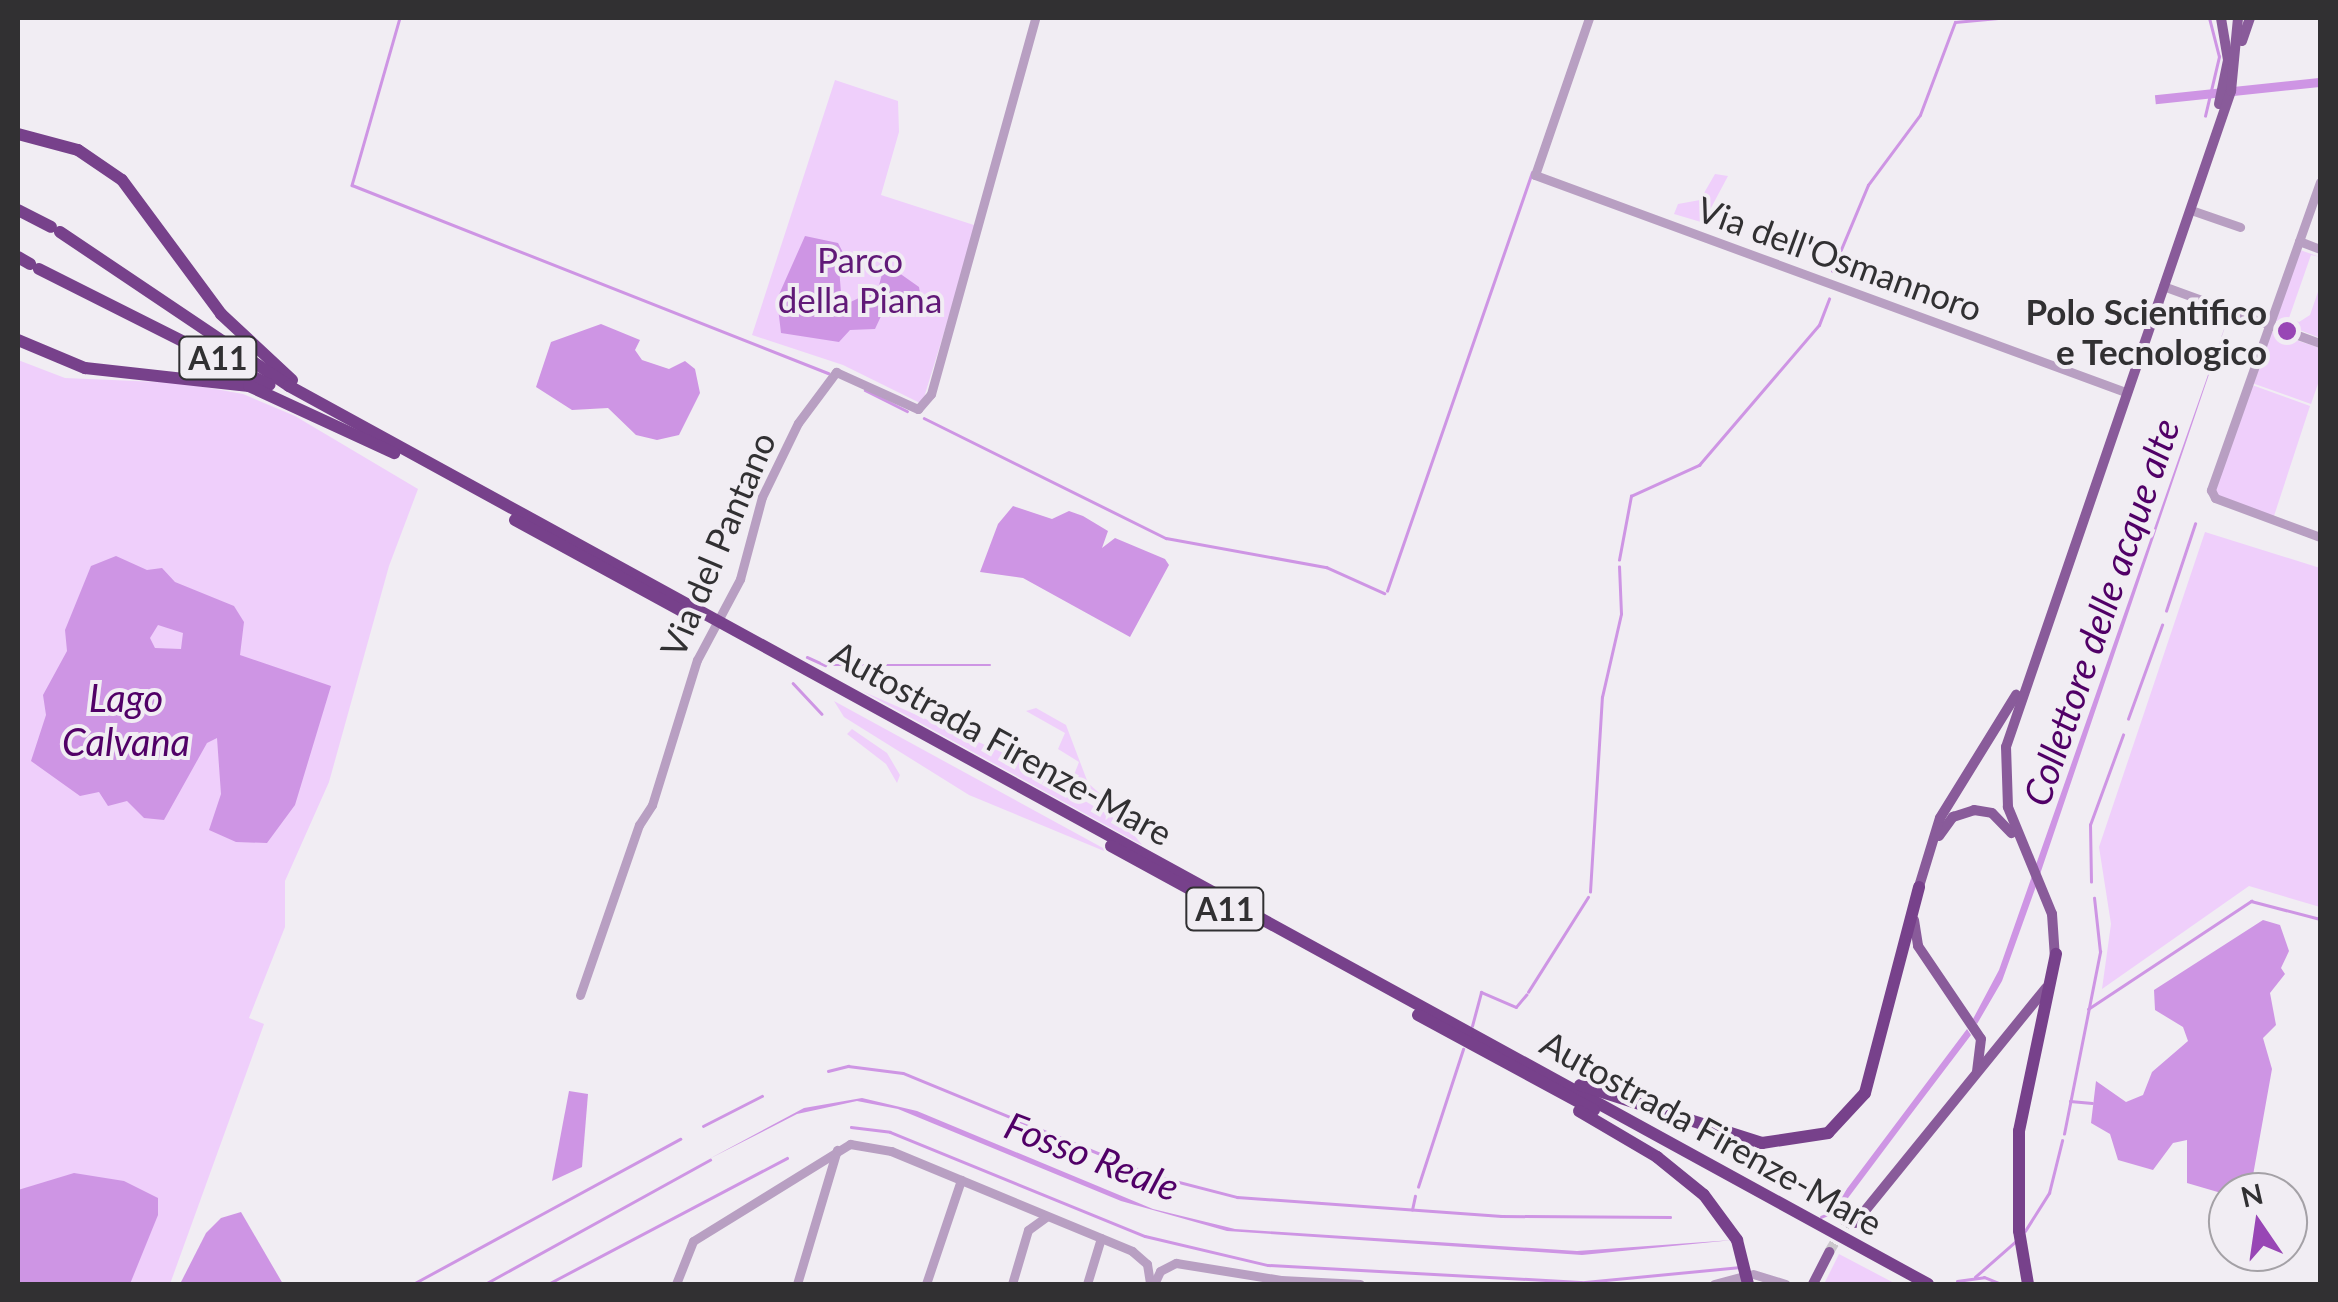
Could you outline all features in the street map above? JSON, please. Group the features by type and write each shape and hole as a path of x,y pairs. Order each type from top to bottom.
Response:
{"highway":[{"path":"18,134 78,150 122,180 237,332 326,406"},
{"name":"Autostrada Firenze-Mare","path":"18,210 130,273 210,338 326,406 1460,1033"},
{"name":"Autostrada Firenze-Mare","path":"29,264 394,453 1796,1217 1840,1249 1911,1284"},
{"path":"18,340 85,368 249,386 394,453"},
{"path":"1460,1033 1573,1083 1692,1123 1762,1143 1808,1141 1842,1122 1865,1094 1918,887"},
{"path":"2028,1284 2019,1138 2056,954"},
{"path":"1460,1033 1657,1157 1704,1195 1738,1240 1747,1279"},
{"name":"Autostrada Firenze-Mare","path":"1840,1249 1928,1284"}],"main road":[{"path":"2219,104 2228,60 2220,18"},
{"path":"2170,266 2232,59 2230,18"},
{"path":"2238,18 2238,52"},
{"path":"2026,677 1947,804 1918,887 1915,938 1980,1040 1978,1071 1852,1221 2028,1016 2045,990 2056,954 2044,894 2018,842 2004,762 2026,677 2191,210 2250,18"},
{"path":"1928,854 1953,816 1974,810 1998,817 2018,842"},
{"path":"1980,1040 2004,1039 2028,1016"},
{"path":"1816,1284 1840,1249"}],"street":[{"name":"Via del Pantano","path":"580,995 639,826 652,804 704,644 745,564 765,489 798,424 836,372 858,377 910,406 926,404 958,318 1002,122 1035,18"},
{"name":"Via dell'Osmannoro","path":"1589,18 1535,176 2125,395"},
{"path":"2320,182 2211,489 2215,498 2320,537"},
{"path":"2191,210 2240,226"},
{"path":"2299,241 2320,249"},
{"path":"2163,286 2320,343"},
{"path":"676,1284 693,1241 837,1150 877,1147 1101,1238 1145,1260 1152,1284"},
{"path":"797,1284 837,1150"},
{"path":"926,1284 961,1180"},
{"path":"1019,1204 1028,1230"},
{"path":"1012,1284 1028,1230 1038,1219 1054,1218"},
{"path":"1087,1284 1101,1238"},
{"path":"1152,1284 1160,1271 1176,1263 1266,1279 1360,1284"},
{"path":"1714,1284 1747,1279 1785,1284"}],"green space":[{"name":"Parco della Piana","path":"835,80 898,101 899,132 881,195 977,226 922,404 843,365 752,335"},
{"path":"1715,174 1728,176 1703,223 1702,216 1701,222 1674,214 1678,204 1700,200"},
{"path":"2300,250 2320,257 2311,255 2289,318 2299,322 2310,315 2320,286 2320,338 2276,321"},
{"path":"2272,332 2320,348 2320,378 2311,404 2252,383"},
{"path":"18,360 65,378 182,383 243,394 295,416 418,489 389,566 329,782 285,881 285,927 249,1018 264,1024 170,1284 18,1284"},
{"path":"2252,385 2310,406 2274,516 2218,497 2214,488"},
{"path":"2205,532 2320,568 2320,907 2249,886 2102,989 2111,924 2099,847"},
{"path":"862,691 1008,755 1127,826 1142,845"},
{"path":"834,701 1104,851 969,795 844,717"},
{"path":"1036,708 1066,725 1088,783 1126,817 1081,791 1074,775 1079,762 1058,749 1065,733 1026,711"},
{"path":"852,729 887,753 900,775 897,783 886,764 847,734"},
{"path":"1839,1254 1896,1284 1824,1284"}],"water":[{"path":"2319,78 2320,87 2156,104 2155,95"},
{"path":"805,236 838,243 848,262 839,267 842,306 878,289 885,263 919,287 921,299 908,306 890,297 875,329 850,330 839,342 781,333 777,299"},
{"path":"2229,315 2035,889 2002,981 1977,1024 1973,1019 1999,970"},
{"path":"601,324 640,340 635,350 642,360 669,369 685,361 695,369 700,393 679,435 657,440 636,435 608,408 572,410 536,387 551,342"},
{"path":"1013,506 1052,519 1069,511 1108,531 1102,548 1115,538 1165,559 1169,565 1130,637 1023,578 980,572 998,524"},
{"name":"Lago Calvana","path":"116,556 147,570 162,568 175,582 234,606 244,622 240,655 331,686 295,805 267,843 236,842 209,830 221,794 217,738 207,743 164,820 144,818 127,801 108,806 99,792 80,796 31,761 46,715 43,695 67,651 65,630 91,566","holes":["158,625 183,633 181,649 155,648 150,638"]},
{"path":"2263,920 2280,925 2289,951 2281,968 2285,974 2270,993 2276,1025 2263,1038 2272,1069 2254,1172 2208,1172 2208,1189 2187,1183 2187,1140 2173,1143 2153,1170 2118,1160 2110,1134 2091,1123 2096,1081 2126,1102 2143,1095 2152,1072 2188,1041 2183,1027 2155,1010 2154,990"},
{"path":"1967,1029 1971,1035 1842,1206 1831,1210"},
{"path":"569,1091 588,1094 582,1167 552,1181"},
{"path":"862,1098 917,1111 1153,1209 1235,1229 1577,1251 1733,1240 1582,1255 1227,1231 1121,1201 898,1109 857,1101 797,1114 709,1159 804,1108"},
{"path":"74,1173 124,1181 158,1198 158,1215 130,1284 18,1284 18,1190"},
{"path":"241,1212 283,1284 180,1284 206,1233 221,1218"}],"waterway":[{"path":"400,18 352,185 828,373"},
{"path":"1832,271 1868,185 1920,115 1955,22 1998,18"},
{"path":"2205,116 2219,57 2209,18"},
{"path":"1387,591 1532,172"},
{"path":"1619,560 1631,496 1699,465 1819,325 1829,299"},
{"path":"865,390 907,411"},
{"path":"924,418 1166,538 1326,567 1384,593"},
{"path":"2166,611 2195,524"},
{"path":"1590,892 1602,697 1621,614 1619,567"},
{"path":"2128,719 2162,625"},
{"path":"807,657 825,665 990,665"},
{"path":"793,683 822,714"},
{"path":"2091,882 2090,825 2123,735"},
{"path":"1528,992 1588,897"},
{"path":"2064,1134 2100,952 2094,898"},
{"path":"2088,1009 2251,901 2320,919"},
{"path":"1472,1026 1481,992 1516,1007 1526,995"},
{"path":"1418,1187 1463,1049"},
{"path":"828,1071 848,1066 903,1073 1152,1175 1237,1197 1501,1216 1670,1217"},
{"path":"703,1126 762,1096"},
{"path":"2070,1101 2092,1103"},
{"path":"851,1127 890,1132 1145,1236 1268,1265 1585,1282 1740,1267"},
{"path":"413,1284 680,1139"},
{"path":"2025,1231 2049,1193 2062,1141"},
{"path":"548,1284 787,1158"},
{"name":"Fosso Reale","path":"485,1284 710,1160"},
{"path":"1412,1210 1415,1196"},
{"name":"Fosso Reale","path":"1821,1217 1833,1212"},
{"path":"1975,1277 2015,1242"},
{"path":"1957,1281 1984,1277 2001,1284"}],"tunnel":[{"path":"1829,1252 1849,1219"}],"place":[{"name":"Polo Scientifico e Tecnologico","path":"2287,331"}],"water label":[{"name":"Collettore delle acque alte","path":"2101,612"}]}
